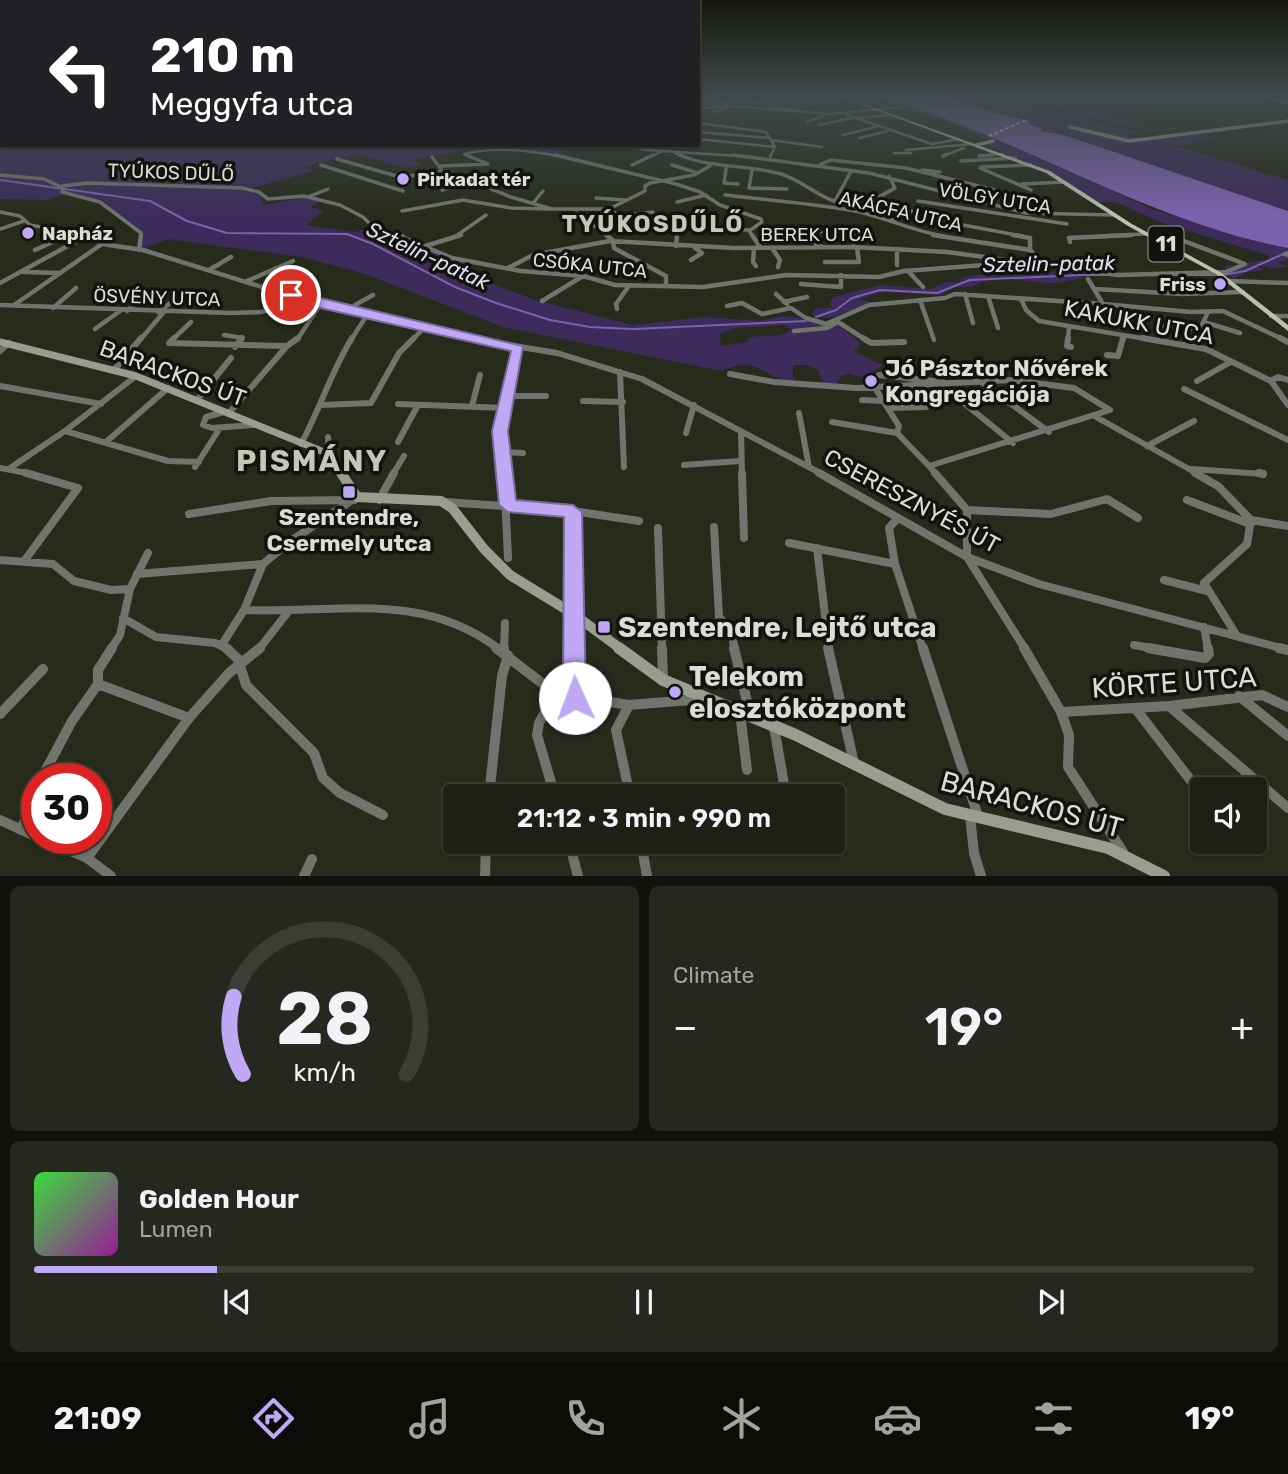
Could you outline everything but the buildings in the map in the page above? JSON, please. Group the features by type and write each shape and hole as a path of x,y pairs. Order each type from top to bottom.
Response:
{"main road":[{"name":"11","path":"951,136 1015,158 1064,183 1113,215 1222,276 1288,329"}],"street":[{"path":"738,136 822,147"},
{"path":"768,136 775,147"},
{"path":"859,138 867,136"},
{"path":"908,136 932,144 959,139"},
{"path":"1107,136 1129,141 1165,136"},
{"path":"700,139 775,147"},
{"path":"894,153 993,141"},
{"path":"943,156 974,144"},
{"path":"640,147 770,157 889,176 1036,217 1113,215"},
{"path":"770,157 775,147"},
{"path":"383,186 442,168 488,164 464,154 505,149 624,170 662,180 706,195 716,203 762,220 749,230 710,229"},
{"path":"632,165 664,150"},
{"path":"906,150 919,150"},
{"path":"671,151 710,166 782,174 835,201 857,204 895,188 889,176"},
{"path":"957,158 1003,154"},
{"path":"432,158 442,168 511,197 552,209"},
{"path":"961,161 1015,158"},
{"path":"337,159 390,176 411,178"},
{"path":"819,164 831,160 940,172"},
{"path":"321,165 403,191"},
{"path":"672,165 700,173"},
{"path":"1031,165 980,168 1031,190"},
{"path":"402,211 463,200 510,208 574,211 609,209 645,191 646,185 700,173 710,166"},
{"path":"906,168 1003,192"},
{"path":"726,169 724,183 738,184"},
{"path":"752,171 749,188 787,189"},
{"path":"835,201 851,171"},
{"path":"0,176 42,179 62,187 61,191 65,194 100,202 141,233 139,250"},
{"path":"442,190 471,180"},
{"name":"TYÚKOS DŰLŐ","path":"62,187 87,183 242,188 259,192 268,199 307,197 340,205 350,211"},
{"path":"1022,184 1064,183"},
{"path":"307,197 328,189"},
{"path":"534,202 543,191"},
{"path":"677,202 706,195"},
{"name":"AKÁCFA UTCA","path":"725,195 852,210 894,221 916,232 1030,250"},
{"path":"881,195 885,197 879,200 877,209 894,221 912,211"},
{"path":"596,198 625,200"},
{"name":"VÖLGY UTCA","path":"918,201 1036,217 1067,224"},
{"path":"852,210 857,204"},
{"path":"609,209 620,216 653,212"},
{"name":"CSÓKA UTCA","path":"350,211 374,228 408,238 422,247 452,258 508,268 583,276 629,286 703,287 786,275 879,277 908,271 1024,262"},
{"path":"574,211 614,241 614,248 666,276 666,286"},
{"name":"CSERESZNYÉS ÚT","path":"0,212 17,215 35,226 73,232 102,244 139,250 320,304 518,349 557,353 620,372 694,405 741,430 967,557 1039,584 1288,650"},
{"path":"422,247 461,235 469,224 486,215"},
{"path":"663,219 675,228 678,240 676,246"},
{"path":"936,220 1032,239 1030,250 1047,266"},
{"path":"0,229 24,221"},
{"path":"792,227 787,238 809,239 824,247"},
{"path":"749,230 761,248"},
{"path":"817,231 856,235 855,248 859,262 825,262"},
{"path":"36,250 73,232"},
{"path":"1070,242 1069,238 1167,234 1245,264 1222,276"},
{"path":"0,283 86,236"},
{"name":"BEREK UTCA","path":"508,268 520,259 533,255 614,241 694,247 897,249 1118,275 1222,276 1288,283"},
{"path":"14,305 102,244"},
{"path":"691,260 702,253 694,247"},
{"path":"754,248 756,266"},
{"path":"772,248 780,260 778,267"},
{"path":"1153,249 1173,248"},
{"path":"897,249 897,265"},
{"path":"208,270 231,257"},
{"path":"247,281 293,261"},
{"path":"21,271 60,273"},
{"path":"908,271 923,287"},
{"name":"CSÓKA UTCA","path":"801,284 841,287 841,275"},
{"path":"542,300 583,276"},
{"path":"1088,279 1103,304"},
{"path":"617,309 616,304 629,286"},
{"path":"53,308 76,288"},
{"path":"1095,289 1182,294 1243,292"},
{"path":"776,293 791,308 811,320 838,322 871,343 904,342"},
{"path":"114,370 160,313 183,294"},
{"path":"965,294 973,323"},
{"path":"794,331 827,328 868,305 965,294 1208,312 1219,310 1229,312 1288,342"},
{"path":"95,329 146,295"},
{"path":"355,312 355,305 373,295"},
{"path":"988,296 998,328"},
{"path":"784,302 807,297"},
{"name":"KAKUKK UTCA","path":"1021,299 1026,310 1039,321 1204,348 1229,363 1271,381"},
{"path":"920,300 934,340"},
{"name":"ÖSVÉNY UTCA","path":"0,305 160,313 261,312 311,301"},
{"path":"727,306 742,303 762,314 791,308"},
{"path":"191,322 178,335 183,336 170,343 235,347 287,346 296,342 320,304"},
{"path":"1160,326 1199,329 1208,312"},
{"path":"301,444 308,436 322,405 336,364 367,315"},
{"path":"1272,316 1288,316"},
{"name":"KAKUKK UTCA","path":"1039,321 1039,330"},
{"path":"1204,322 1240,333"},
{"path":"1067,346 1069,326"},
{"path":"1220,336 1223,327"},
{"path":"322,405 371,403 400,354 424,328"},
{"path":"224,335 242,338 235,347"},
{"path":"1107,355 1118,356 1124,336"},
{"name":"BARACKOS ÚT","path":"0,342 136,376 329,454 340,466 356,499"},
{"path":"0,351 9,343"},
{"path":"254,425 206,428 202,421 209,415 226,413 287,346"},
{"path":"508,558 508,505 500,431 518,349"},
{"path":"197,400 231,358"},
{"path":"1197,381 1229,363"},
{"path":"620,372 624,467"},
{"path":"730,374 774,382 875,388 1011,380 1074,388 1110,410 1108,413 1049,432 929,466"},
{"path":"472,407 480,375"},
{"path":"879,375 952,384"},
{"path":"0,468 10,468 65,431 136,376"},
{"path":"1288,380 1278,377 1271,381 1288,405"},
{"path":"979,380 1049,432"},
{"path":"942,385 1013,443"},
{"path":"0,386 101,404"},
{"path":"106,442 168,388"},
{"path":"875,388 899,426 897,433"},
{"path":"1184,389 1288,440"},
{"path":"509,396 547,396"},
{"path":"862,400 883,401"},
{"path":"583,401 623,402"},
{"path":"398,404 505,408"},
{"path":"398,442 418,405"},
{"path":"686,433 694,405"},
{"path":"888,408 926,407"},
{"path":"799,413 809,467"},
{"path":"1096,417 1224,490 1251,522"},
{"path":"1147,446 1194,421"},
{"path":"832,422 897,433 967,510 967,557 999,605 1061,712 1069,735 1068,767 1124,853"},
{"path":"65,431 169,461 197,464 220,428"},
{"path":"741,430 744,538"},
{"path":"328,437 329,454"},
{"path":"502,452 523,453"},
{"path":"379,500 404,456"},
{"path":"684,466 740,461"},
{"path":"275,465 340,466"},
{"path":"10,468 12,471 77,485 78,488 25,560"},
{"path":"1189,469 1263,474"},
{"path":"189,514 259,501 304,498 508,505 639,521"},
{"path":"221,646 244,610 263,564 292,540 356,499"},
{"path":"967,510 1051,514 1107,499 1138,518"},
{"path":"1187,500 1251,522 1288,526"},
{"name":"BARACKOS ÚT","path":"441,501 452,508 500,566 572,613 663,680 774,725 917,797 974,817 1124,853 1164,876"},
{"path":"573,512 575,698"},
{"path":"897,519 889,528 895,564 974,817 974,853 981,876"},
{"path":"1237,636 1207,591 1205,580 1247,544 1251,522"},
{"path":"714,527 719,617 730,629 746,715 747,770"},
{"path":"658,528 663,680"},
{"path":"789,542 895,564"},
{"path":"817,548 827,641 854,764"},
{"path":"49,763 72,721 98,684 98,670 120,635 130,589 148,553"},
{"path":"2,562 25,560 53,564 67,578 94,587 130,589"},
{"path":"138,574 263,564"},
{"path":"1164,580 1207,591"},
{"path":"244,610 288,612 382,606 459,624 475,631 555,693 629,705 705,699"},
{"path":"86,858 189,718 229,673 255,654 288,612"},
{"path":"123,618 158,638 221,646 232,652 241,665"},
{"path":"490,784 506,654 505,623"},
{"path":"1134,645 1205,658 1209,654 1203,627"},
{"path":"241,665 239,671 246,685 314,753 323,778 340,793 383,815"},
{"path":"0,714 43,669"},
{"path":"98,684 189,718"},
{"path":"551,784 537,735 539,723 555,693"},
{"name":"KÖRTE UTCA","path":"1061,712 1169,706 1262,695 1288,707"},
{"path":"1239,696 1288,736"},
{"path":"628,784 616,730 629,705"},
{"path":"1169,706 1288,808"},
{"path":"1135,708 1190,779"},
{"path":"774,725 784,784"},
{"path":"0,820 21,830"},
{"path":"76,854 111,876"},
{"path":"485,876 486,854"},
{"path":"572,854 578,876"},
{"path":"643,854 647,876"},
{"path":"304,876 312,859"}],"shaded area":[{"path":"978,136 992,136 1015,145 1154,210 1288,248 1288,260 1278,262 1288,266 1274,269 1260,265 1257,266 1264,270 1245,273 1234,279 1229,276 1233,274 1226,270 1226,265 1267,260 1270,256 1160,222 1116,202 1098,202 1062,179 983,143 989,141"},
{"path":"986,136 1067,136 1288,211 1288,248 1233,235 1129,197"},
{"path":"1067,136 1128,136 1143,140 1172,136 1204,136 1215,139 1176,146 1288,180 1288,211"},
{"path":"0,147 541,147 566,151 550,154 523,149 482,149 413,159 421,165 406,168 355,154 304,167 314,171 249,189 260,194 264,205 305,197 320,202 310,207 323,211 306,225 356,232 362,230 408,238 422,247 471,261 458,271 535,300 633,325 704,317 761,321 780,316 803,318 815,323 838,325 861,344 854,351 883,366 862,377 849,374 841,376 837,385 824,385 818,370 808,365 793,365 793,382 752,366 734,366 722,371 503,327 365,274 302,257 168,239 139,250 140,230 100,202 65,194 47,200 0,199","holes":["783,325 792,329 781,335 748,337 747,342 721,346 720,334 735,328"]},
{"path":"1027,271 1071,273 1085,278 1052,283 991,280 972,287 954,287 941,295 884,292 859,299 873,303 835,317 820,318 812,315 814,309 831,307 830,301 834,297 880,285 931,289 946,282 958,282 967,276"}],"waterway":[{"name":"Sztelin-patak","path":"0,180 150,201 187,221 227,233 347,234 373,244 455,287 496,303 550,320 590,327 633,329 806,321"},
{"name":"Sztelin-patak","path":"1223,275 1245,271 1288,252"},
{"name":"Sztelin-patak","path":"816,317 836,310 852,298 880,290 937,293 970,280 1080,275 1218,275"}],"place":[{"name":"Pirkadat tér","path":"403,179"},
{"name":"Napház","path":"28,233"},
{"name":"Friss","path":"1220,284"},
{"name":"Jó Pásztor Nővérek Kongregációja","path":"871,381"},
{"name":"Szentendre, Csermely utca","path":"349,492"},
{"name":"Szentendre, Lejtő utca","path":"604,627"},
{"name":"Telekom elosztóközpont","path":"675,692"}],"district":[{"name":"TYÚKOSDŰLŐ","path":"653,224"},
{"name":"PISMÁNY","path":"312,461"}],"route":[{"path":"291,295 518,349 500,431 508,505 573,512 575,698"}]}
